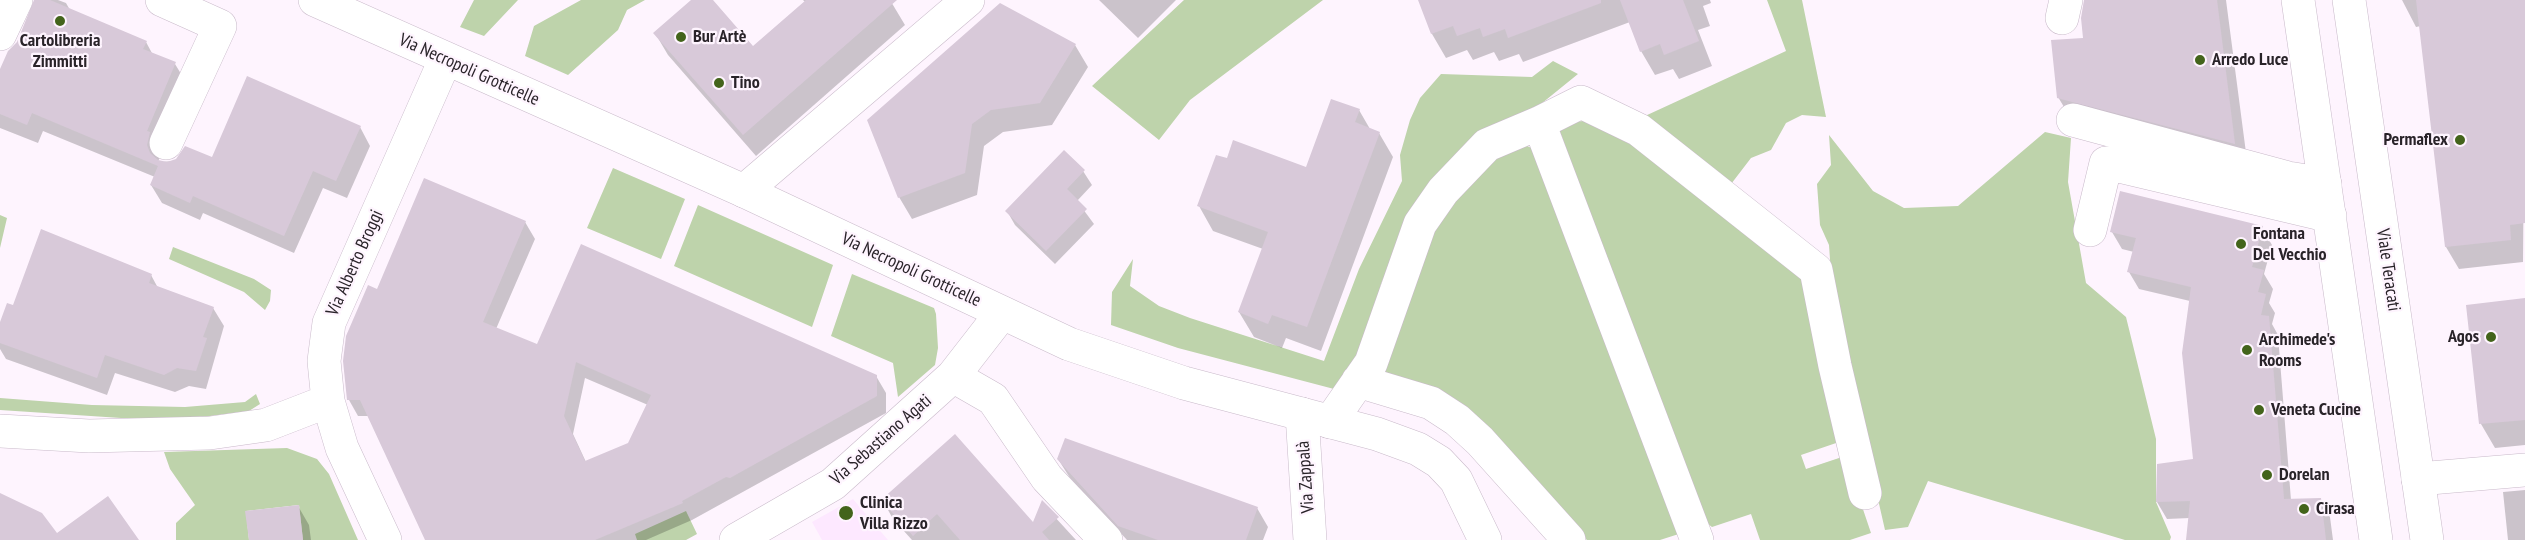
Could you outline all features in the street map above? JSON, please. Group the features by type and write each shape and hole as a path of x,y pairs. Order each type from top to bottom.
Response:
{"main road":[{"path":"0,34 16,0"},
{"path":"162,0 220,26 165,143"},
{"name":"Via Necropoli Grotticelle","path":"315,0 445,60 744,191 1069,344 1184,383 1316,418 1418,449 1439,462 1456,480 1485,540"},
{"path":"744,191 968,0"},
{"path":"2298,0 2376,540"},
{"name":"Viale Teracati","path":"2349,0 2427,540"},
{"name":"Via Alberto Broggi","path":"385,540 342,448 328,401 324,362 329,323 445,60"},
{"path":"1316,418 1358,381 1371,363 1420,224 1443,191 1487,145 1581,102 1639,130 1816,270 1835,366 1865,493"},
{"path":"2073,120 2288,178 2325,184"},
{"path":"1539,123 1697,540"},
{"path":"2090,230 2106,163 2330,216"},
{"name":"Via Sebastiano Agati","path":"736,540 833,484 953,376 1002,313"},
{"path":"953,376 993,399 1047,478 1106,540"},
{"path":"1358,381 1431,403 1457,420 1480,441 1569,540"},
{"path":"0,431 89,436 210,433 266,425 328,401"},
{"name":"Via Zappalà","path":"1310,540 1316,418"},
{"path":"2418,479 2525,470"}],"shaded area":[{"name":"Clinica Villa Rizzo","path":"853,499 888,540 822,540 812,522"}],"green space":[{"path":"474,0 518,0 484,36 460,27"},
{"path":"581,0 645,0 627,10 618,30 568,75 525,56 534,26"},
{"path":"1184,0 1323,0 1190,100 1159,140 1092,86"},
{"path":"1767,0 1802,0 1826,117 1802,115 1786,123 1771,150 1751,158 1728,188 1645,116 1786,51"},
{"path":"1553,61 1578,74 1415,206 1381,284 1370,329 1358,360 1334,389 1178,348 1111,325 1112,292 1133,259 1130,286 1159,306 1324,361 1359,269 1402,181 1400,155 1410,120 1420,98 1441,74 1532,77"},
{"path":"1594,120 1635,141 1809,280 1842,441 1801,455 1806,469 1845,456 1871,533 1850,540 1760,540 1751,514 1712,527 1703,520 1559,129 1573,122"},
{"path":"2045,132 2071,138 2068,182 2086,283 2126,317 2156,439 2156,502 2171,537 2170,540 2125,540 1928,481 1908,527 1885,530 1833,302 1829,245 1820,225 1817,184 1831,165 1829,135 1873,191 1904,208 1958,206"},
{"path":"1525,145 1538,151 1685,532 1660,540 1587,540 1541,495 1380,373 1426,237 1465,182 1501,153"},
{"path":"613,168 685,199 661,259 587,228"},
{"path":"698,205 833,265 812,327 674,266"},
{"path":"0,215 7,218 0,248"},
{"path":"173,247 254,279 271,290 270,301 265,310 244,292 169,259"},
{"path":"852,274 934,308 938,348 935,365 898,397 893,363 831,336"},
{"path":"256,394 260,404 249,411 195,418 121,418 0,410 0,398 92,405 185,407 245,402"},
{"path":"287,448 317,459 329,474 358,540 303,540 299,505 246,511 249,540 176,540 176,523 195,505 170,469 164,452"},
{"path":"686,511 697,534 686,540 637,540 635,534"}],"building":[{"path":"34,0 50,0 147,41 143,49 176,62 147,131 150,132 147,145 150,153 158,160 167,162 176,159 185,146 212,157 247,76 361,126 336,181 313,171 284,236 193,196 190,203 150,185 158,166 32,113 27,125 0,114 0,69 8,51 17,42"},
{"path":"691,0 713,0 753,46 806,0 897,0 743,135 653,33"},
{"path":"1418,0 1601,0 1601,3 1508,38 1505,29 1483,37 1480,28 1457,36 1453,26 1431,34"},
{"path":"1620,0 1683,0 1699,41 1664,55 1660,44 1640,52"},
{"path":"2084,0 2217,0 2235,144 2057,98 2051,40 2083,38 2081,18"},
{"path":"2416,0 2525,0 2525,223 2510,225 2511,240 2445,247"},
{"path":"1000,3 1076,44 1040,103 991,110 972,124 965,173 898,198 867,120"},
{"path":"1331,99 1360,109 1355,122 1380,132 1307,327 1272,315 1268,324 1238,312 1268,232 1197,206 1216,155 1227,158 1233,140 1306,167"},
{"path":"1064,150 1085,170 1067,189 1087,209 1046,251 1005,211"},
{"path":"424,178 526,221 483,322 537,344 581,244 877,375 877,396 730,478 726,477 682,501 683,503 595,540 425,540 360,400 347,400 343,361 346,336 368,285 377,289","holes":["576,362 651,395 628,443 585,461 564,416"]},
{"path":"2120,191 2263,226 2252,267 2264,270 2258,292 2266,294 2261,315 2269,316 2284,499 2321,498 2326,540 2186,540 2190,501 2156,502 2157,464 2193,459 2182,353 2191,287 2127,272 2136,238 2110,232"},
{"path":"41,229 152,274 149,283 214,307 203,337 207,338 196,371 177,368 164,375 105,355 97,378 0,343 0,322 7,303 13,305"},
{"path":"2525,298 2525,420 2479,424 2466,305"},
{"path":"955,434 1033,522 1042,500 1059,517 1042,532 1049,540 960,540 937,514 913,536 881,500"},
{"path":"1065,438 1258,507 1246,540 1158,540 1118,526 1057,459"},
{"path":"0,493 42,513 57,533 108,496 139,540 0,540"},
{"path":"299,505 303,540 249,540 245,511"}],"place":[{"name":"Cartolibreria Zimmitti","path":"60,21"},
{"name":"Bur Artè","path":"681,37"},
{"name":"Arredo Luce","path":"2200,60"},
{"name":"Tino","path":"719,83"},
{"name":"Permaflex","path":"2460,140"},
{"name":"Fontana Del Vecchio","path":"2241,244"},
{"name":"Agos","path":"2491,337"},
{"name":"Archimede's Rooms","path":"2247,350"},
{"name":"Veneta Cucine","path":"2259,410"},
{"name":"Dorelan","path":"2267,475"},
{"name":"Cirasa","path":"2304,509"},
{"name":"Clinica Villa Rizzo","path":"846,513"}]}
